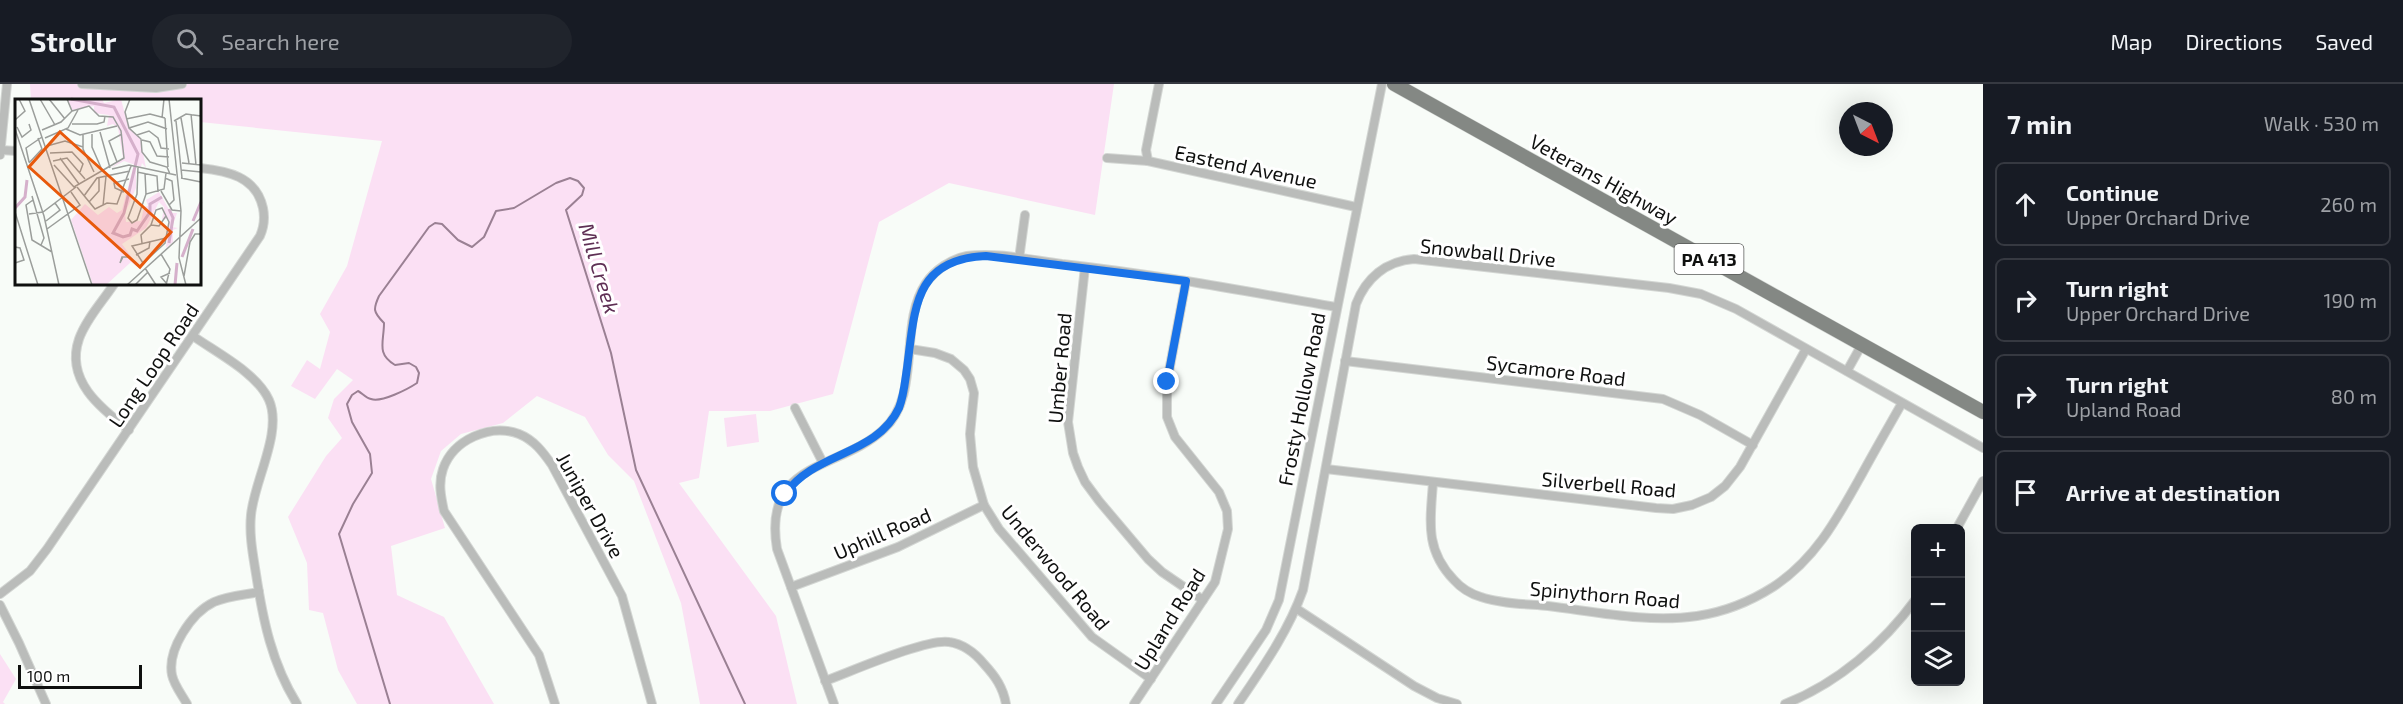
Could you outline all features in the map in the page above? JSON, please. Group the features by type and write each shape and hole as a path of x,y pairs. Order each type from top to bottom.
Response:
{"main road":[{"name":"Veterans Highway","path":"1394,84 1983,412"}],"street":[{"path":"0,155 7,84"},
{"path":"82,84 156,88 182,84"},
{"name":"Eastend Avenue","path":"1159,84 1147,143 1146,158 1148,161 1356,207"},
{"name":"Frosty Hollow Road","path":"1216,704 1266,630 1279,600 1382,84"},
{"path":"1107,158 1148,161"},
{"name":"Long Loop Road","path":"0,594 30,571 250,253 264,226 262,202 248,182 223,170 201,168"},
{"path":"1019,259 1025,215"},
{"path":"834,704 777,549 776,514 781,502 801,475 874,438 892,421 902,399 916,304 924,286 936,272 948,263 967,256 986,256 1186,281 1336,308"},
{"name":"Snowball Drive","path":"1240,703 1278,645 1297,609 1308,572 1356,304 1364,287 1385,267 1398,262 1414,260 1669,288 1701,294 1736,309 1983,448"},
{"name":"Umber Road","path":"1085,267 1068,422 1073,453 1085,482 1148,560 1203,600"},
{"name":"Upland Road","path":"1134,704 1215,582 1228,529 1228,518 1219,492 1175,437 1167,417 1167,382 1186,281"},
{"path":"113,285 79,339 77,363 84,389 93,400 129,430"},
{"path":"193,336 258,383 272,408 273,426 253,502 250,542 273,656 297,704"},
{"path":"1847,371 1861,346"},
{"name":"Silverbell Road","path":"1326,469 1656,508 1683,507 1702,501 1725,486 1740,467 1806,349"},
{"name":"Underwood Road","path":"910,350 935,353 951,359 964,370 970,379 974,393 970,434 971,454 976,482 984,505 1007,538 1092,638 1151,679"},
{"name":"Sycamore Road","path":"1346,361 1663,399 1700,414 1753,445"},
{"name":"Spinythorn Road","path":"1433,483 1430,522 1432,543 1442,566 1462,588 1495,600 1613,614 1657,618 1698,616 1745,602 1771,588 1802,564 1838,518 1902,403"},
{"path":"795,408 823,463"},
{"name":"Juniper Drive","path":"555,704 544,666 530,639 444,511 440,489 442,470 447,460 466,441 484,433 501,430 520,435 539,448 552,465 622,596 652,704"},
{"path":"1958,524 1983,481"},
{"name":"Uphill Road","path":"790,587 898,547 984,505"},
{"path":"187,704 174,681 171,666 176,646 188,626 211,603 259,592"},
{"path":"0,605 45,704"},
{"path":"1785,704 1816,689 1861,658 1892,628 1911,605"},
{"path":"1297,609 1414,686 1437,698 1457,704"},
{"path":"825,681 925,645 949,642 960,645 978,657 1000,686 1006,704"}],"shaded area":[{"path":"30,84 1114,84 1095,215 949,183 879,222 833,394 770,411 709,411 699,478 679,483 776,616 797,704 700,704 681,603 634,481 608,455 585,417 537,396 503,423 461,434 441,451 431,479 445,528 391,546 397,595 444,617 494,704 357,704 338,670 323,613 309,610 307,563 288,517 326,456 342,438 328,418 334,399 353,380 337,369 315,399 291,386 307,360 320,369 330,332 320,314 347,266 382,141 201,122 201,99 31,99"},
{"path":"756,414 759,442 727,447 724,418"},
{"path":"0,654 16,679 3,702 5,704 0,704"}],"waterway":[{"name":"Mill Creek","path":"390,704 339,534 353,504 372,473 370,454 352,422 347,404 352,395 358,391 367,398 375,400 394,395 417,383 419,373 416,367 409,363 395,365 385,356 382,347 384,323 376,313 376,304 379,296 429,227 435,223 442,224 458,240 472,247 484,237 496,211 514,208 556,183 570,178 578,181 584,188 582,195 566,210 611,353 636,470 745,704"}],"route":[{"path":"785,494 801,475 874,438 892,421 902,399 919,296 936,272 948,263 967,256 1085,267 1186,281 1167,382"}]}
